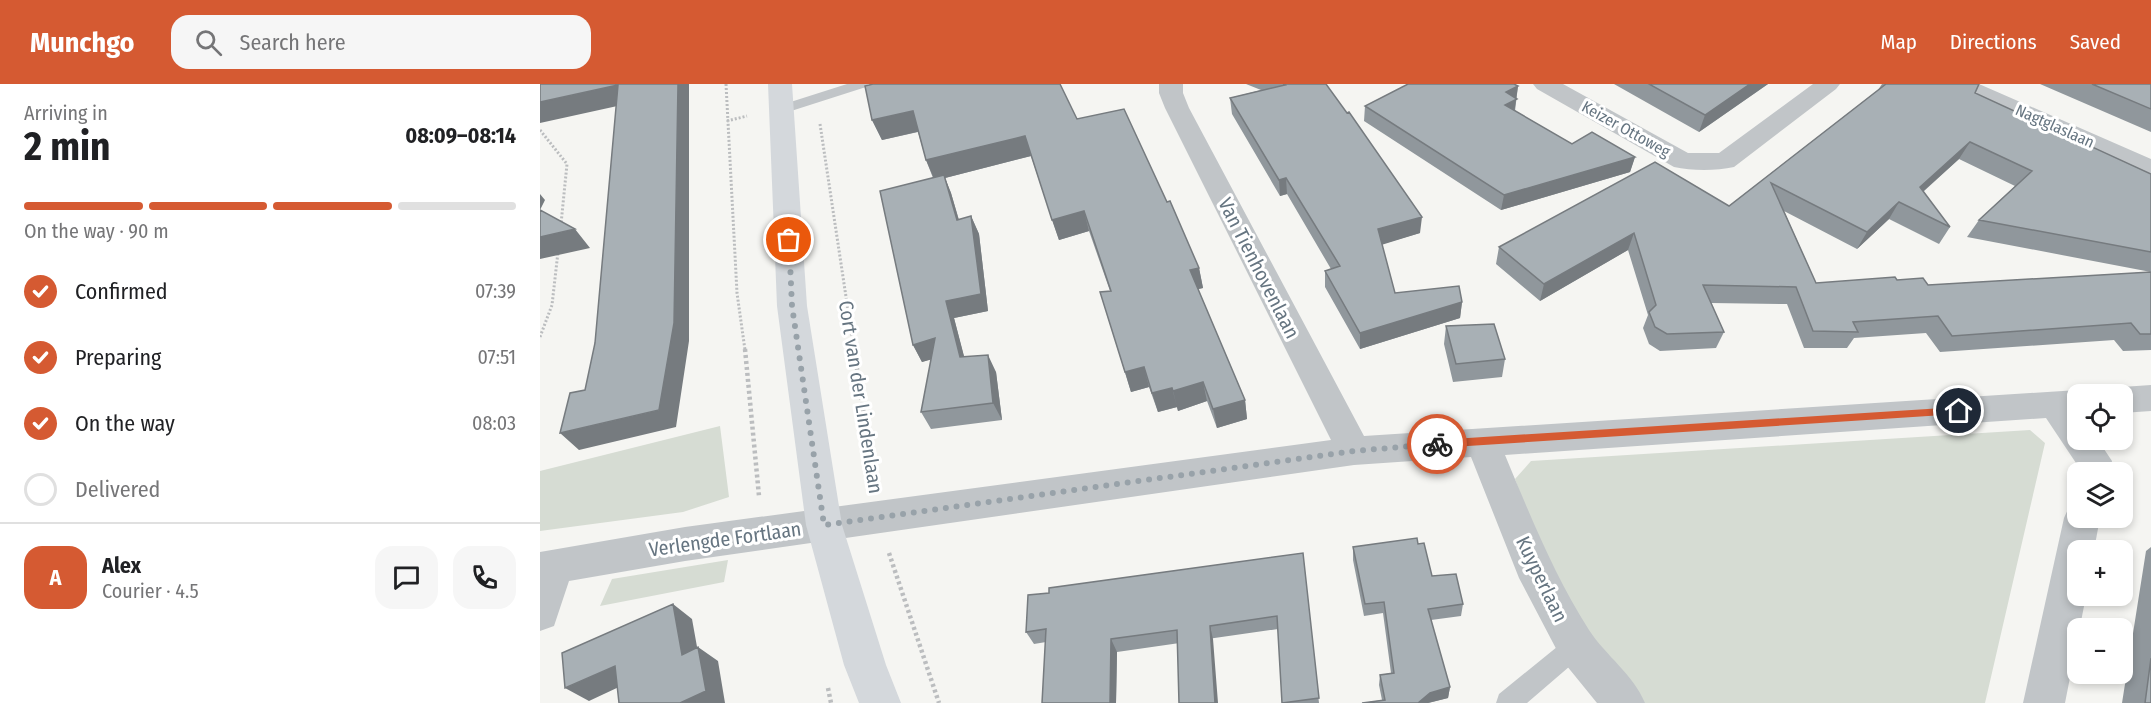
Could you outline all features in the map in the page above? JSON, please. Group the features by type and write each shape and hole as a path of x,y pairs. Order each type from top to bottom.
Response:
{"main road":[{"path":"782,97 792,306 824,525 865,665 880,703"}],"street":[{"name":"Van Tienhovenlaan","path":"1172,84 1171,93 1177,108 1354,451"},
{"name":"Keizer Ottoweg","path":"1545,84 1683,161 1694,161 1725,160 1828,84"},
{"name":"Nagtglaslaan","path":"1959,84 2151,169"},
{"path":"2133,399 2151,398"},
{"name":"Verlengde Fortlaan","path":"540,613 547,568 685,544 1354,451 2066,404"},
{"name":"Kuyperlaan","path":"1482,441 1532,566 1576,646 1624,703"},
{"path":"2044,703 2080,528"}],"lane":[{"path":"782,97 816,99 861,84"},
{"path":"1508,703 1576,646"}],"path":[{"path":"726,84 737,293 750,388 762,533"},
{"name":"Cort van der Lindenlaan","path":"816,99 879,517 893,570 939,703"},
{"path":"540,130 567,164 560,235"},
{"path":"540,337 552,305 558,246"}],"shaded area":[{"path":"720,426 729,497 683,512 540,531 540,471"},
{"path":"2030,430 2045,443 1985,703 1637,703 1555,591 1515,479 1531,461"},
{"path":"728,560 724,582 600,606 612,579"}],"building":[{"path":"540,84 678,84 674,323 659,410 560,433 570,393 585,390 595,343 618,85 540,102"},
{"path":"873,84 1060,84 1077,119 1124,109 1167,202 1170,201 1199,268 1190,270 1245,400 1213,409 1203,382 1173,391 1172,388 1152,393 1144,367 1125,372 1100,292 1111,291 1084,211 1052,220 1025,136 926,160 913,111 872,120 865,86"},
{"path":"1283,84 1326,84 1347,113 1349,112 1422,217 1378,229 1395,293 1459,286 1462,302 1360,333 1325,271 1340,266 1286,178 1279,180 1230,98 1285,85"},
{"path":"1408,84 1514,84 1518,86 1506,92 1517,99 1505,105 1572,144 1592,132 1635,157 1504,195 1365,106"},
{"path":"1649,84 1750,84 1705,115"},
{"path":"1886,84 1979,84 1975,93 2151,174 2151,252 1979,220 2032,171 1970,142 1920,187 1950,227 1899,202 1867,232 1771,183 1816,283 1895,277 1897,280 1923,278 1928,285 2151,272 2151,334 2140,334 2131,323 1952,336 1938,316 1853,322 1858,332 1813,331 1796,287 1703,285 1724,332 1667,334 1655,327 1649,312 1656,305 1634,233 1544,284 1499,247 1655,162 1729,206"},
{"path":"2092,84 2151,84 2151,109"},
{"path":"944,175 957,220 971,216 981,294 946,301 960,357 988,355 993,403 921,412 935,338 913,345 880,191"},
{"path":"540,210 575,229 540,237"},
{"path":"1494,324 1505,359 1456,364 1446,326"},
{"path":"1417,538 1418,544 1424,543 1432,576 1456,574 1463,604 1428,609 1450,687 1430,693 1418,703 1362,703 1385,700 1380,675 1394,673 1384,602 1365,604 1353,547"},
{"path":"1303,553 1319,698 1282,703 1277,616 1210,626 1215,703 1179,703 1177,630 1111,639 1110,703 1042,703 1046,629 1026,632 1028,595 1049,593 1049,588"},
{"path":"673,604 682,655 698,647 706,691 680,703 619,703 615,666 565,688 562,653"},
{"path":"2151,658 2151,703 2145,703"}],"way so far":[{"path":"789,240 792,306 824,525 1354,451 1437,444"}],"route":[{"path":"1437,444 1959,411"}]}
